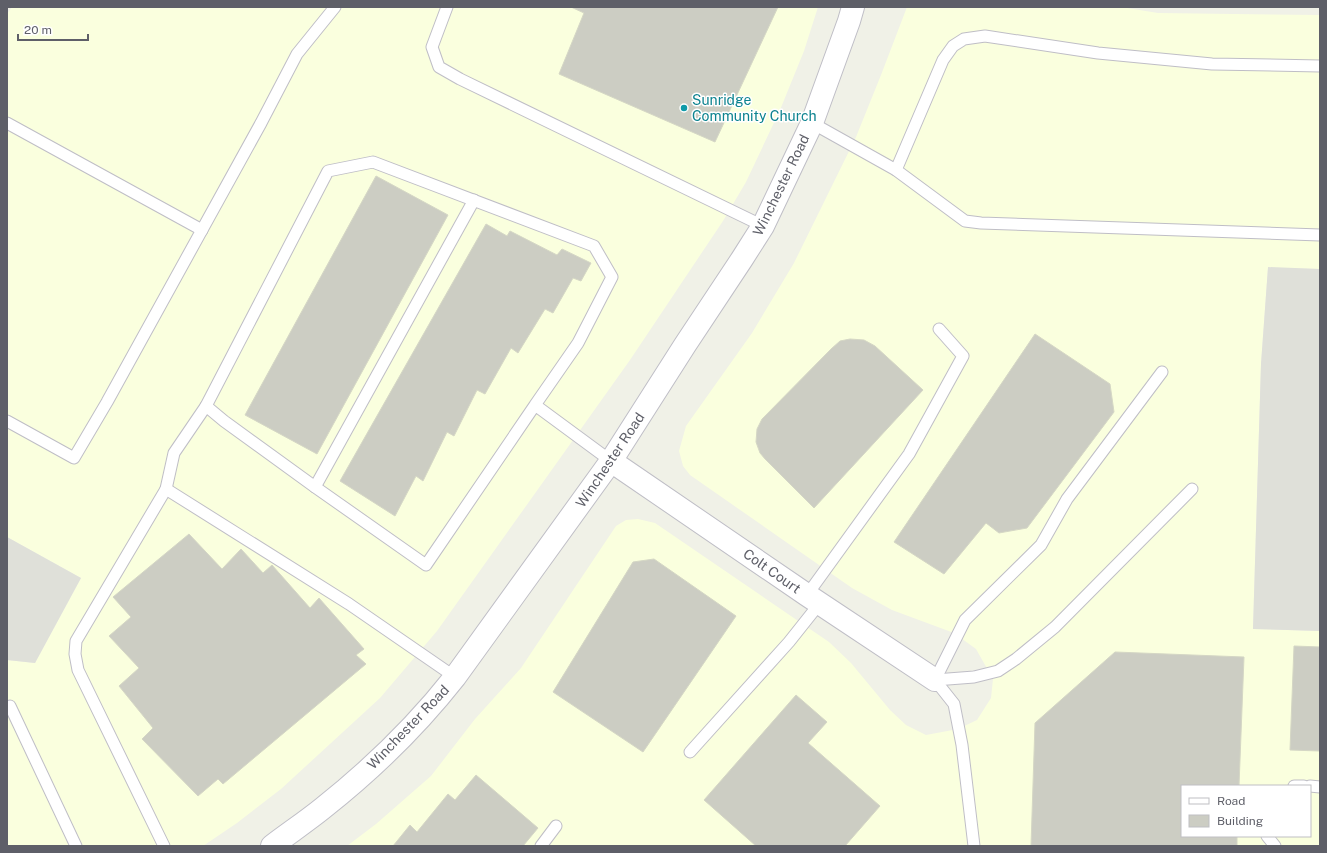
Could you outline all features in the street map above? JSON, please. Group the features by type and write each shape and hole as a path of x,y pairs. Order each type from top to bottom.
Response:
{"street":[{"name":"Winchester Road","path":"272,846 324,808 385,754 434,704 611,461 763,226 812,123 853,7"},
{"name":"Colt Court","path":"611,461 935,680"}],"lane":[{"path":"7,420 74,458 111,396 262,123 297,54 335,7"},
{"path":"447,7 432,47 439,66 467,83 763,226"},
{"path":"896,170 942,60 953,46 964,39 986,36 1098,53 1212,64 1320,66"},
{"path":"7,123 202,230"},
{"path":"812,123 896,170 965,221 980,223 1320,235"},
{"path":"164,846 78,670 75,654 76,641 166,489 174,453 206,406 328,171 373,162 594,246 612,277 578,343 426,565 315,487 224,421 206,406"},
{"path":"315,487 474,200"},
{"path":"690,752 789,642 814,599 908,454 963,356 939,330"},
{"path":"935,680 965,620 1041,545 1067,499 1162,372"},
{"path":"535,405 611,461"},
{"path":"166,489 350,604 455,677"},
{"path":"935,680 974,677 998,671 1016,659 1055,627 1192,489"},
{"path":"935,680 954,704 962,745 974,846"},
{"path":"10,706 76,846"},
{"path":"541,846 556,826"},
{"path":"1268,837 1275,846"}],"shaded area":[{"path":"12,7 818,7 804,51 780,110 746,182 723,221 630,360 437,631 380,698 281,789 237,823 203,846 7,846 7,660 35,663 81,578 7,537 7,14"},
{"path":"907,7 1121,7 1158,13 1320,15 1320,269 1268,268 1261,364 1253,629 1320,631 1320,846 347,846 376,824 431,776 475,719 521,668 616,526 626,520 638,519 655,523 829,642 851,663 890,710 906,725 926,735 958,729 977,720 991,698 993,679 976,649 954,633 892,610 852,588 690,475 683,466 679,451 686,426 752,333 794,263 856,137"},
{"path":"1268,267 1320,269 1320,631 1253,629 1261,364"},
{"path":"7,537 81,578 35,663 7,660"}],"building":[{"name":"Sunridge Community Church","path":"571,7 778,7 715,142 559,74 584,13"},
{"path":"376,176 448,215 317,454 245,415"},
{"path":"486,224 507,236 510,231 557,255 562,249 591,263 581,281 573,278 553,313 545,309 518,353 511,348 485,394 477,390 454,436 447,432 423,481 416,476 395,516 340,481"},
{"path":"1035,334 1110,384 1114,412 1027,528 999,533 986,523 944,574 894,542"},
{"path":"850,339 864,340 875,346 923,390 814,508 760,453 756,442 757,429 762,419 831,349 840,341"},
{"path":"189,534 222,569 241,549 263,573 272,565 310,608 319,598 364,649 356,655 366,664 223,784 218,779 198,796 142,739 153,728 119,686 139,668 109,636 131,617 113,597"},
{"path":"654,559 736,616 643,752 553,692 633,562"},
{"path":"1294,646 1320,647 1320,751 1290,750"},
{"path":"1115,652 1244,657 1239,785 1181,785 1181,837 1237,837 1237,846 1031,846 1035,723"},
{"path":"796,695 827,722 808,743 880,806 845,846 756,846 704,800"},
{"path":"476,775 538,828 523,846 393,846 410,825 417,832 448,794 455,800"}],"place":[{"name":"Sunridge Community Church","path":"684,108"}]}
